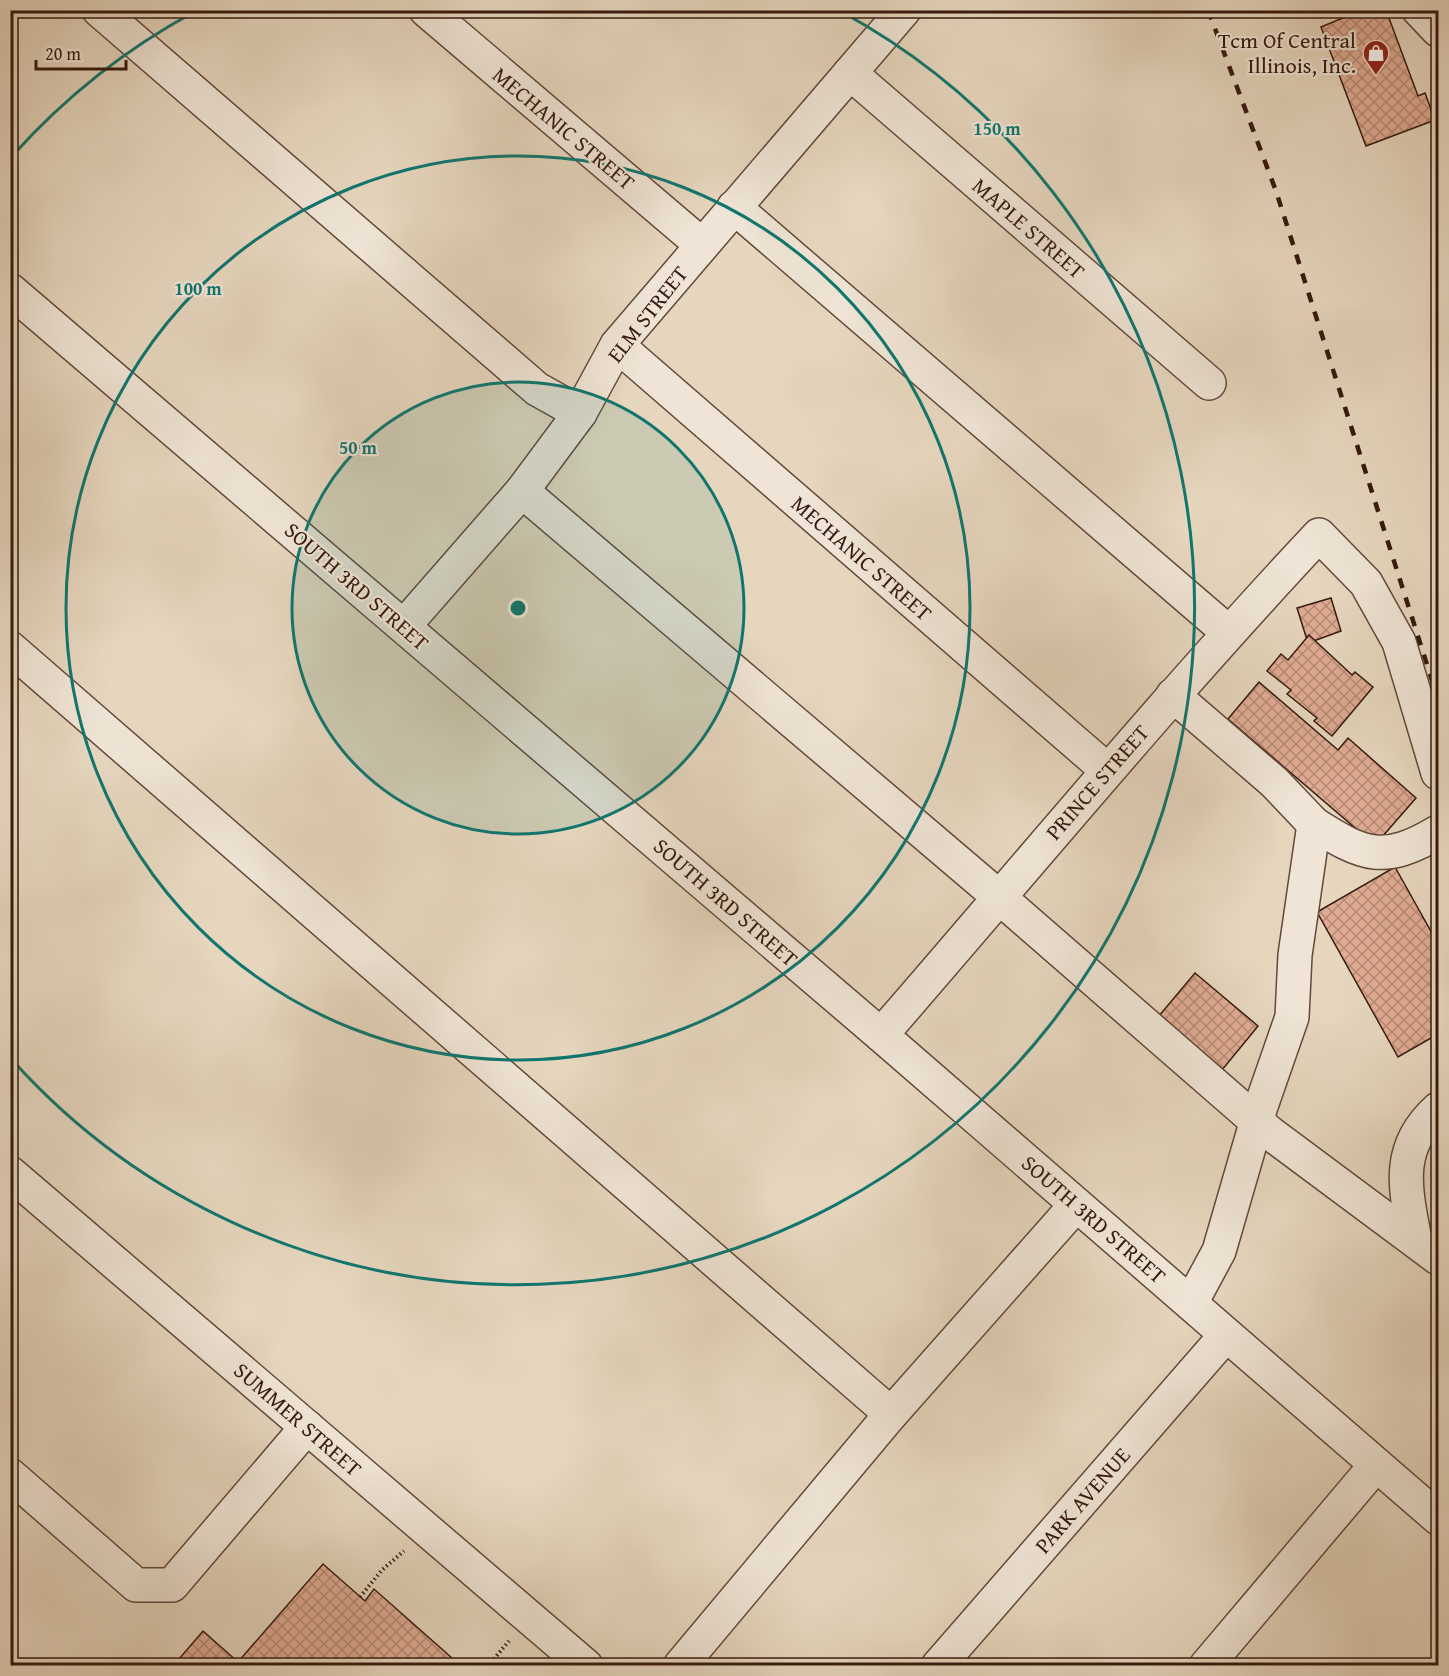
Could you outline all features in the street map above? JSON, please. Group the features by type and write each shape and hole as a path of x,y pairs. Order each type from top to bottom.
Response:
{"street":[{"path":"99,10 537,389 580,413"},
{"name":"MECHANIC STREET","path":"426,10 702,245"},
{"name":"ELM STREET","path":"404,626 522,491 580,413 617,345 904,10"},
{"path":"1419,10 1438,30"},
{"name":"MAPLE STREET","path":"850,73 1209,382"},
{"path":"734,207 1228,632"},
{"name":"SOUTH 3RD STREET","path":"10,290 881,1035 1438,1518"},
{"name":"MECHANIC STREET","path":"617,345 1107,770"},
{"path":"522,491 999,897 1257,1122 1427,1249"},
{"name":"PRINCE STREET","path":"881,1035 1107,770 1228,632 1319,535 1366,583 1399,642 1438,773"},
{"path":"10,648 891,1414"},
{"path":"1173,695 1274,782 1314,824 1350,847 1378,854 1416,845 1438,832"},
{"path":"1191,1303 1219,1251 1257,1122 1292,1017 1295,955 1314,824"},
{"path":"1427,1249 1406,1192 1408,1153 1422,1124 1438,1109"},
{"name":"SUMMER STREET","path":"10,1173 585,1665"},
{"path":"680,1665 891,1414 1076,1204"},
{"name":"PARK AVENUE","path":"938,1665 1226,1335"},
{"path":"10,1475 136,1585 172,1585 307,1427"},
{"path":"1206,1665 1376,1465"}],"path":[{"path":"360,1597 382,1570 398,1558 410,1544"},
{"path":"488,1665 515,1633"}],"building":[{"path":"1362,10 1386,10 1418,96 1425,93 1435,120 1366,146 1321,27"},
{"path":"1331,598 1341,631 1308,643 1297,608"},
{"path":"1309,635 1352,675 1355,672 1373,687 1332,736 1314,721 1317,718 1287,694 1291,690 1267,671 1281,654 1288,660"},
{"path":"1259,682 1338,750 1348,738 1416,798 1375,845 1228,719"},
{"path":"1395,867 1438,944 1438,1034 1398,1057 1317,912"},
{"path":"1195,973 1258,1026 1222,1070 1159,1016"},
{"path":"323,1564 365,1601 374,1589 461,1666 173,1666 203,1631 238,1662"}],"railway":[{"path":"1208,10 1276,191 1438,699"}],"place":[{"name":"Tcm Of Central Illinois, Inc.","path":"1376,76"}]}
